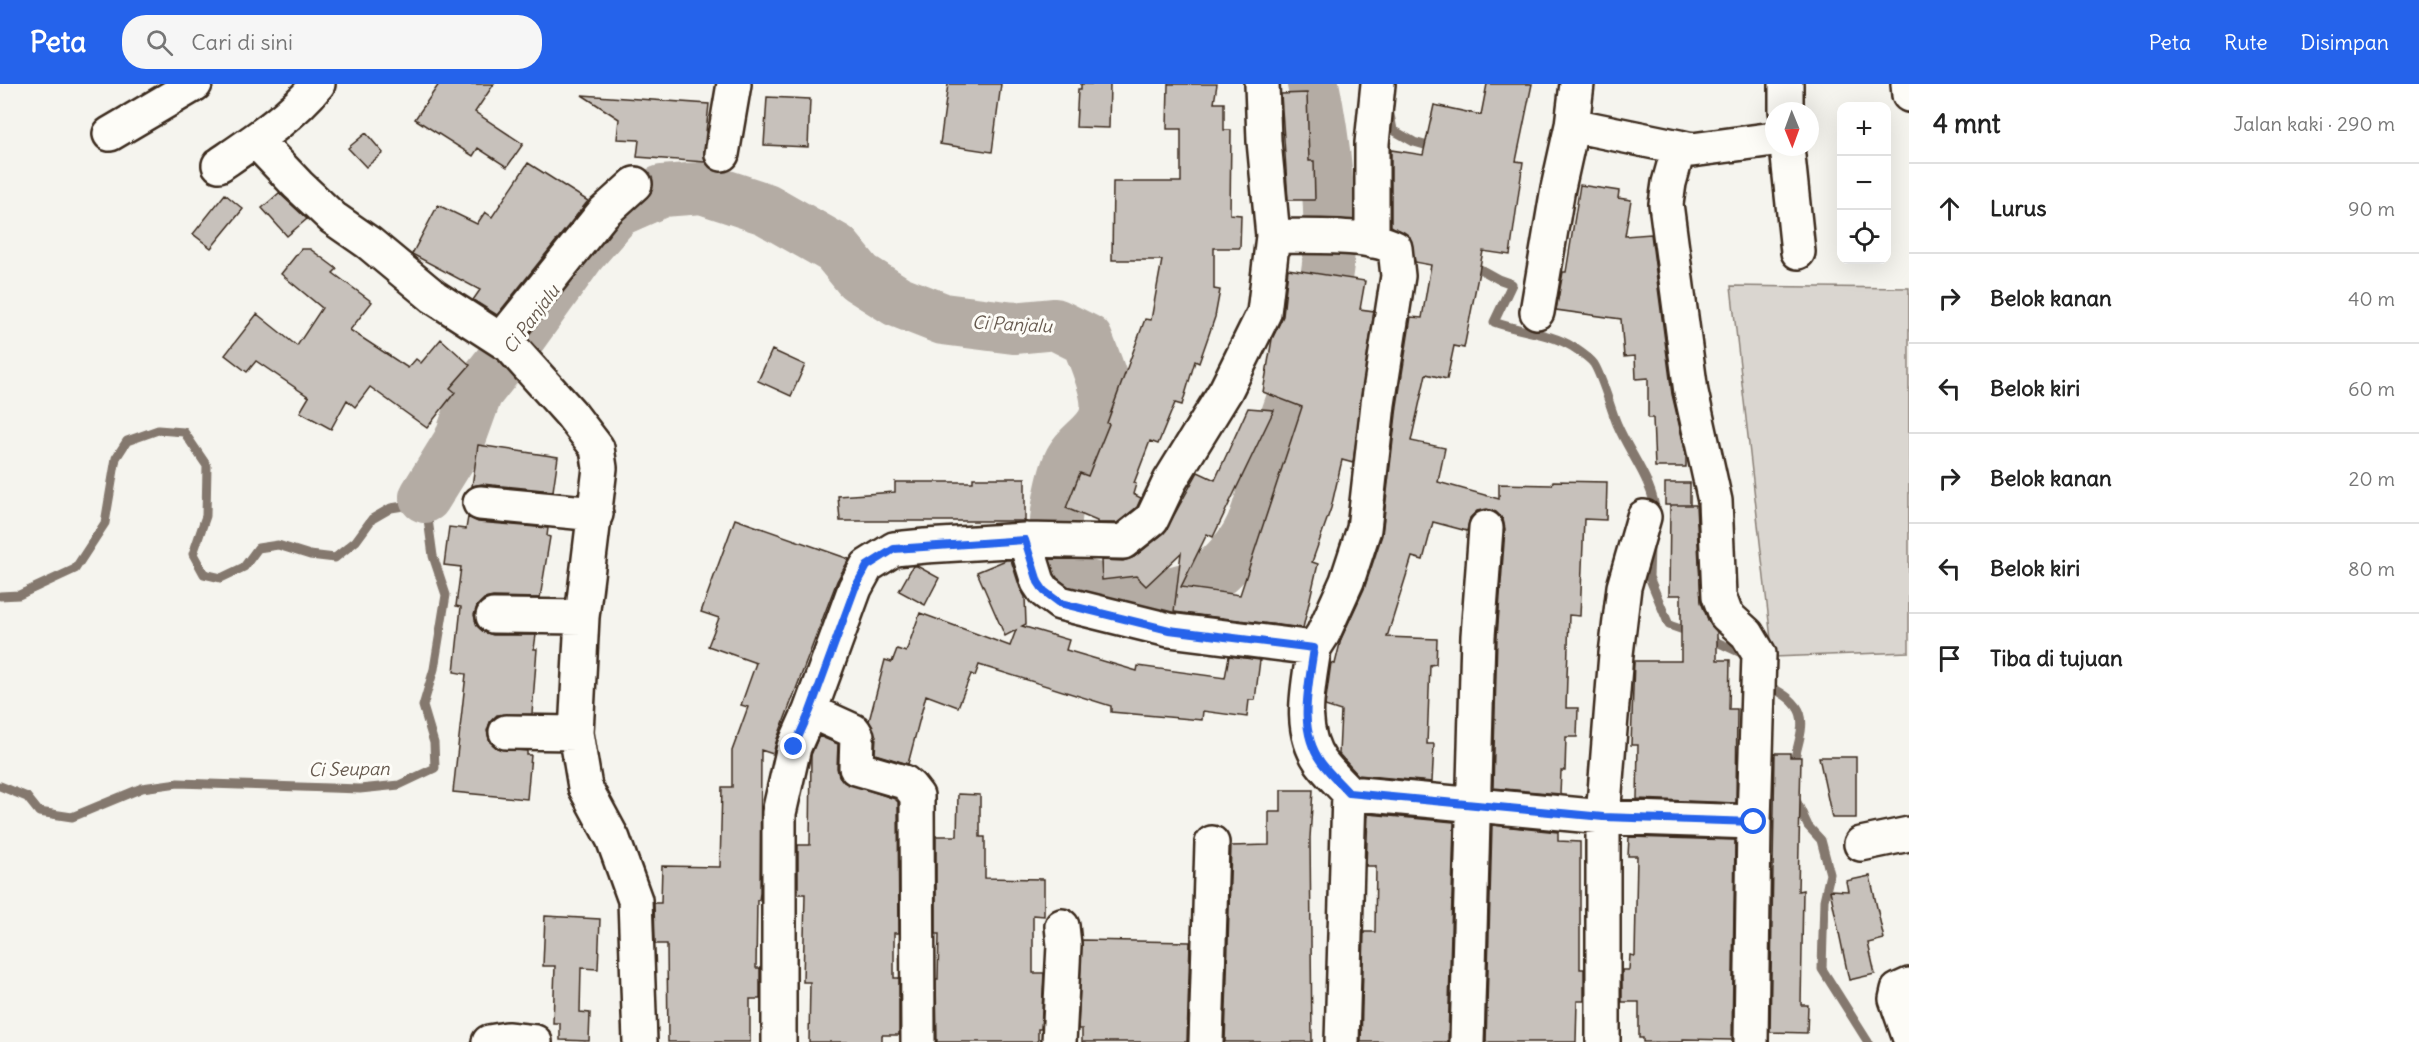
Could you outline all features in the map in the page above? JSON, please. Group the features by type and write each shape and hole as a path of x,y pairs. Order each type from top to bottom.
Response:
{"street":[{"path":"110,134 195,84"},
{"path":"219,165 303,102 318,84"},
{"path":"722,154 734,84"},
{"path":"779,1042 779,813 794,747 810,711 855,588 867,566 894,549 1028,541 1124,542 1152,519 1170,482 1226,390 1264,313 1273,236 1264,141 1262,84"},
{"path":"1365,240 1378,84"},
{"path":"1537,312 1558,188 1572,125 1577,84"},
{"path":"1786,84 1786,102"},
{"path":"1908,84 1909,95"},
{"path":"1572,125 1692,150 1765,140"},
{"path":"255,140 333,218 369,243 434,297 506,343 536,374 597,448 600,468 582,617 576,733 585,787 613,839 634,900 640,1042"},
{"path":"1678,147 1666,204 1691,392 1715,501 1719,596 1726,615 1747,633 1759,654 1751,1042"},
{"path":"1788,156 1798,252"},
{"path":"506,343 603,213 635,184"},
{"path":"1273,236 1365,240 1387,244 1396,250 1398,276 1378,404 1364,529 1347,581 1323,634 1314,648 1305,716 1311,743 1321,762 1349,793 1474,807 1603,817 1754,822"},
{"path":"480,503 596,514"},
{"path":"1604,1042 1603,817 1616,654 1624,587 1644,518"},
{"path":"1467,1042 1478,636 1486,528"},
{"path":"1028,541 1038,582 1044,591 1060,603 1169,630 1314,648"},
{"path":"493,616 582,617"},
{"path":"810,711 854,731 857,736 856,768 904,782 917,796 918,1042"},
{"path":"506,732 576,733"},
{"path":"1342,1042 1349,793"},
{"path":"1861,844 1909,834"},
{"path":"1206,1042 1212,843"},
{"path":"1059,1042 1064,945 1062,926"},
{"path":"1909,985 1899,990 1896,999 1909,1036"},
{"path":"489,1042 507,1039 535,1042"}],"shaded area":[{"path":"1731,286 1909,288 1909,652 1773,657"}],"building":[{"path":"439,84 494,84 475,112 523,144 507,167 478,148 473,156 415,119"},
{"path":"948,84 1001,84 992,152 940,144"},
{"path":"1081,84 1110,84 1109,128 1076,127 1078,89 1081,89"},
{"path":"1168,84 1217,84 1214,103 1224,103 1224,130 1231,130 1230,214 1241,215 1240,248 1214,248 1214,289 1220,290 1215,317 1199,363 1195,361 1182,405 1175,403 1158,444 1150,441 1134,483 1136,484 1133,494 1141,498 1137,507 1117,523 1097,523 1097,521 1066,508 1080,473 1088,476 1109,424 1107,423 1145,319 1151,320 1162,260 1112,260 1113,182 1181,182 1181,129 1167,129"},
{"path":"1487,84 1532,84 1516,161 1523,162 1510,255 1483,251 1464,348 1454,346 1447,379 1426,374 1411,441 1445,448 1438,482 1499,499 1499,484 1552,485 1553,481 1607,482 1606,520 1584,519 1580,616 1569,615 1566,708 1578,708 1577,737 1566,737 1565,771 1561,771 1560,794 1493,788 1497,637 1505,529 1503,519 1496,512 1487,509 1477,511 1470,518 1467,531 1433,522 1423,560 1412,557 1387,637 1437,639 1436,664 1430,665 1427,744 1434,744 1432,782 1358,775 1339,754 1341,711 1325,706 1331,663 1335,664 1341,639 1364,589 1382,535 1397,406 1411,317 1422,318 1431,265 1415,262 1410,237 1391,226 1391,150 1423,155 1434,105 1481,115"},
{"path":"1307,93 1309,161 1314,161 1315,200 1288,200 1281,94"},
{"path":"582,95 709,104 705,162 637,157 639,140 617,139 619,119"},
{"path":"767,97 810,99 808,147 764,145"},
{"path":"366,133 383,153 366,167 348,148"},
{"path":"528,163 588,201 497,315 473,300 480,290 412,254 438,205 477,224 485,212 492,217"},
{"path":"1580,185 1619,191 1618,198 1631,200 1625,236 1651,234 1672,394 1686,454 1686,467 1655,467 1653,418 1648,418 1648,378 1636,379 1635,356 1624,357 1621,319 1556,310 1563,272 1566,272"},
{"path":"279,193 307,219 287,236 262,208"},
{"path":"225,194 243,209 211,248 193,234"},
{"path":"301,249 310,249 337,269 333,273 372,302 350,330 408,368 416,359 421,363 441,339 470,365 450,388 455,392 427,428 370,387 355,407 347,400 331,429 300,412 309,397 256,361 247,372 225,355 257,314 297,346 322,308 281,274"},
{"path":"1288,269 1365,281 1360,309 1374,311 1353,463 1342,460 1331,508 1312,562 1318,564 1303,628 1174,612 1181,553 1146,586 1136,576 1102,580 1101,560 1123,561 1134,557 1164,533 1198,472 1215,480 1248,408 1274,410 1213,537 1207,534 1181,587 1240,595 1302,407 1263,392 1272,339 1283,316"},
{"path":"772,350 805,365 791,396 758,381"},
{"path":"478,445 558,457 553,491 482,484 472,486"},
{"path":"973,478 1025,478 1025,521 840,521 838,496 895,492 895,482 973,482"},
{"path":"1665,483 1690,483 1690,505 1665,505"},
{"path":"1670,505 1696,505 1701,602 1709,622 1717,632 1717,660 1730,660 1729,709 1737,709 1736,803 1637,799 1638,745 1631,745 1634,661 1681,661 1681,595 1669,595"},
{"path":"468,517 478,522 548,528 547,536 550,537 540,598 493,597 484,599 477,606 474,615 477,626 493,635 536,635 532,714 497,715 490,722 487,731 490,742 497,748 527,751 527,755 531,755 527,799 453,792 466,674 454,672 461,607 456,606 461,567 444,565 449,527 466,529"},
{"path":"735,519 849,559 837,581 773,754 761,750 760,893 759,900 757,900 756,968 760,968 760,999 750,999 750,1042 668,1042 667,944 655,944 654,903 661,903 662,866 720,867 722,787 732,787 732,751 748,707 741,705 756,663 708,646 719,618 701,612"},
{"path":"1011,560 1025,597 1026,624 1022,626 1069,640 1066,650 1137,671 1138,666 1225,678 1229,656 1260,660 1255,700 1249,700 1247,717 1203,711 1202,720 1111,712 1111,706 979,665 975,676 971,674 958,707 926,695 908,764 875,754 876,736 869,721 885,660 892,662 897,649 906,652 920,613 1010,646 1016,630 1005,636 977,572"},
{"path":"913,566 939,578 925,605 899,591"},
{"path":"819,736 838,744 837,768 844,782 898,802 899,933 894,933 894,978 899,978 899,1035 882,1035 882,1042 809,1042 810,982 803,982 805,894 798,894 798,845 810,845 811,755"},
{"path":"1775,753 1790,753 1790,757 1801,757 1798,891 1803,890 1801,1005 1808,1005 1807,1033 1770,1032"},
{"path":"1819,757 1856,757 1856,818 1832,818"},
{"path":"1281,790 1313,790 1310,838 1312,1042 1225,1042 1231,846 1269,845 1269,812 1281,812"},
{"path":"958,794 980,795 980,837 985,837 985,878 1044,879 1044,916 1033,915 1033,973 1044,973 1041,1029 1038,1029 1036,1042 937,1042 936,979 938,979 939,934 936,934 936,836 957,836"},
{"path":"1368,814 1454,822 1448,1042 1361,1042 1364,932 1375,932 1376,866 1366,866"},
{"path":"1492,825 1558,832 1558,841 1580,842 1580,969 1584,969 1584,1001 1577,1001 1576,1042 1486,1042"},
{"path":"1629,837 1735,840 1732,1040 1683,1039 1683,1042 1643,1042 1643,1038 1639,1038 1639,1002 1622,1002 1622,970 1629,970 1630,955 1635,956 1637,856 1628,856"},
{"path":"1870,876 1884,939 1868,943 1875,974 1849,980 1830,890 1848,891 1846,881"},
{"path":"545,916 600,919 598,969 581,968 580,1012 590,1013 589,1041 560,1040 560,1023 553,1023 555,966 543,966"},
{"path":"1082,940 1190,942 1187,1042 1082,1042 1082,1029 1078,1029"}],"waterway":[{"name":"Ci Panjalu","path":"425,497 459,442 477,392 512,348 581,252 617,211 662,191 702,188 766,209 836,249 859,277 897,301 943,319 1014,328 1055,324 1087,340 1103,385 1106,411 1101,425 1071,459 1063,482 1056,527 1069,569 1075,579 1081,583 1090,587 1123,593 1166,593 1190,588 1209,577 1228,561 1250,529 1305,363 1319,313 1328,264 1329,221 1324,150 1313,84"},
{"path":"1389,110 1393,130 1414,142 1435,148"},
{"path":"1471,264 1512,284 1494,322 1564,342 1594,364 1617,424 1651,492 1656,516"},
{"name":"Ci Seupan","path":"0,596 19,595 75,569 105,523 116,458 127,441 158,430 184,432 207,466 206,516 193,554 204,574 221,578 244,567 258,548 278,545 310,555 335,558 356,541 372,519 391,508 410,505 425,497 433,556 446,595 434,669 423,706 434,743 435,768 399,785 360,789 178,783 142,788 72,817 39,812 27,797 0,786"},
{"path":"1650,548 1649,577 1669,625 1692,633"},
{"path":"1706,637 1741,653 1746,659"},
{"path":"1765,684 1792,701 1801,718 1799,740 1792,769"},
{"path":"1796,800 1808,826 1821,840 1830,874 1824,900 1822,969 1868,1042"}],"route":[{"path":"794,747 810,711 855,588 867,566 894,549 1025,540 1038,582 1044,591 1060,603 1169,630 1314,648 1305,716 1311,743 1321,762 1349,793 1474,807 1603,817 1754,822"}]}
